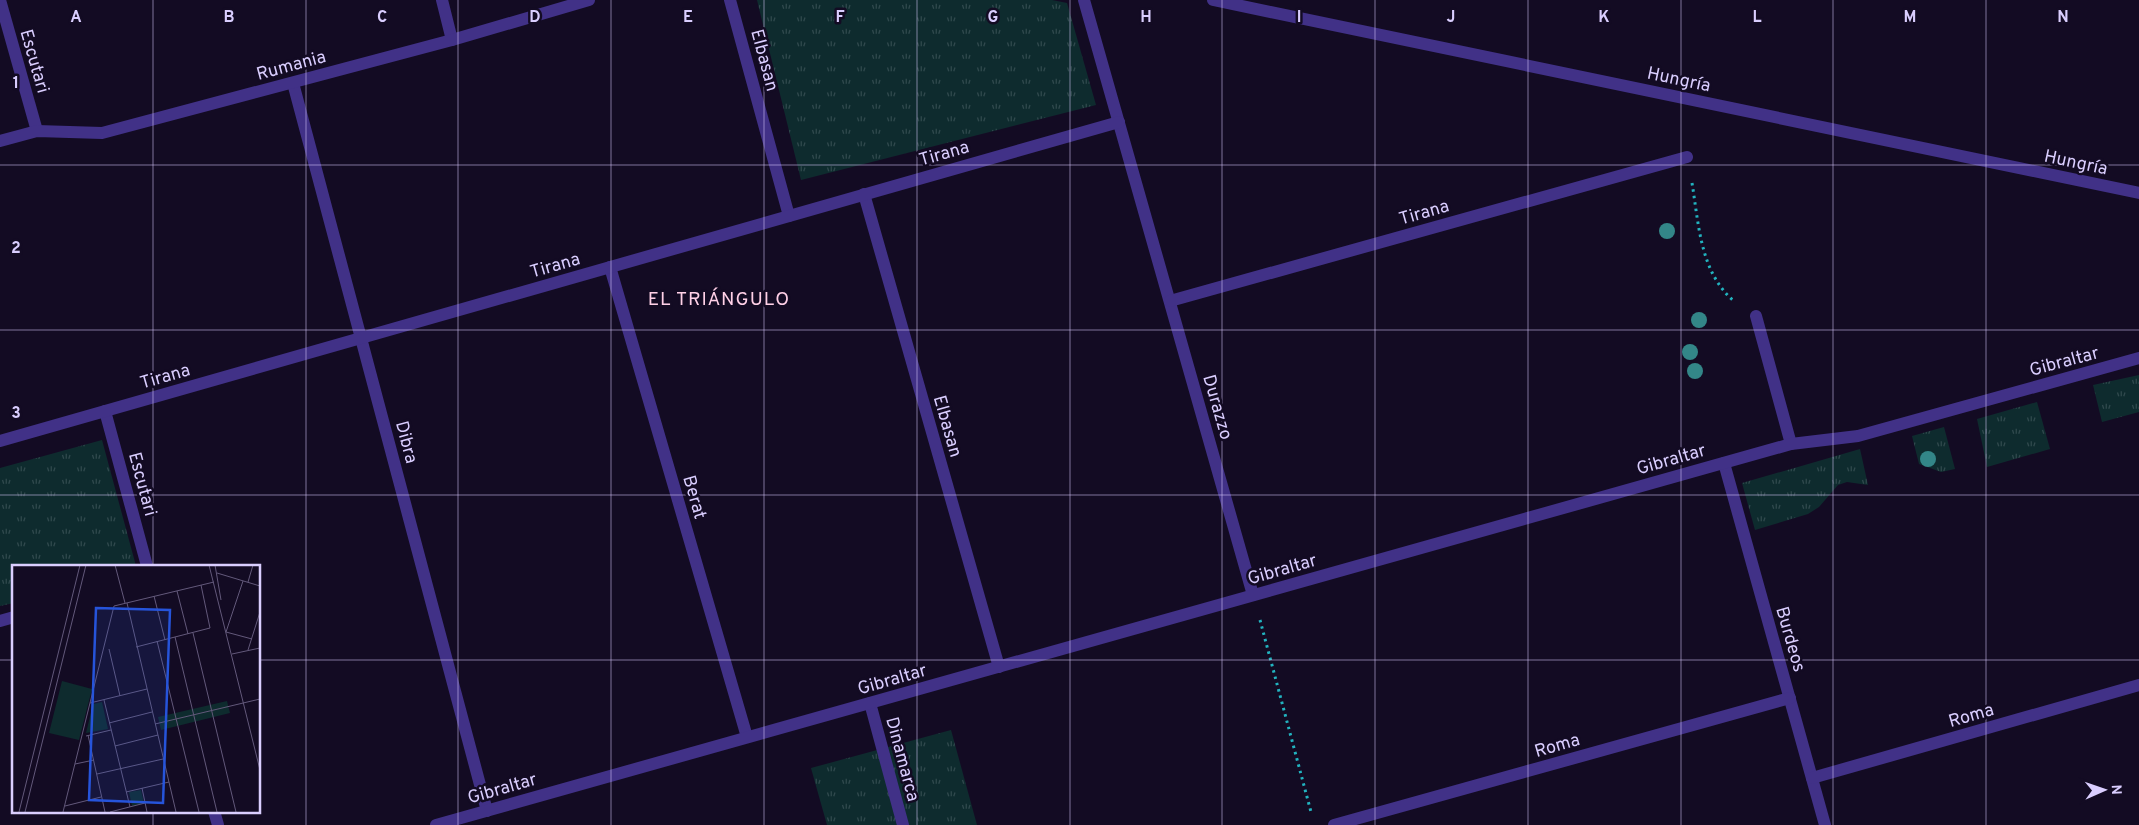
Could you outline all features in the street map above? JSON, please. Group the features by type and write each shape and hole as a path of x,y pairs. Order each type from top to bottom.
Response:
{"street":[{"name":"Escutari","path":"0,0 37,131"},
{"path":"442,0 452,40"},
{"name":"Rumania","path":"0,141 37,131 102,133 452,40 589,0"},
{"name":"Elbasan","path":"730,0 789,216"},
{"name":"Durazzo","path":"1084,0 1253,595"},
{"name":"Hungría","path":"1213,0 2139,193"},
{"name":"Dibra","path":"293,83 487,811"},
{"name":"Tirana","path":"0,441 1119,122"},
{"name":"Tirana","path":"1170,301 1687,157"},
{"name":"Elbasan","path":"864,194 999,666"},
{"name":"Berat","path":"610,267 748,737"},
{"path":"1756,316 1791,444"},
{"name":"Gibraltar","path":"436,825 1791,444 1858,436 2139,358"},
{"name":"Escutari","path":"105,411 148,565"},
{"name":"Burdeos","path":"1724,463 1826,825"},
{"name":"Roma","path":"1812,778 2139,685"},
{"name":"Roma","path":"1334,825 1790,698"},
{"name":"Dinamarca","path":"870,703 903,825"},
{"path":"214,812 218,825"}],"path":[{"path":"1687,157 1707,264 1716,282 1733,301 1756,316"},
{"path":"1253,595 1312,815"}],"green space":[{"path":"757,0 1052,0 1067,3 1096,105 801,180"},
{"path":"2139,375 2139,412 2102,422 2093,385"},
{"path":"2037,402 2050,449 1987,467 1977,419"},
{"path":"1944,427 1955,469 1941,472 1919,464 1912,436"},
{"path":"102,440 136,565 12,565 12,603 0,606 0,468"},
{"path":"1860,449 1868,485 1847,482 1838,485 1819,507 1808,514 1755,530 1742,483"},
{"path":"951,730 977,825 827,825 811,768"}],"district":[{"name":"EL TRIÁNGULO","path":"719,298"}]}
